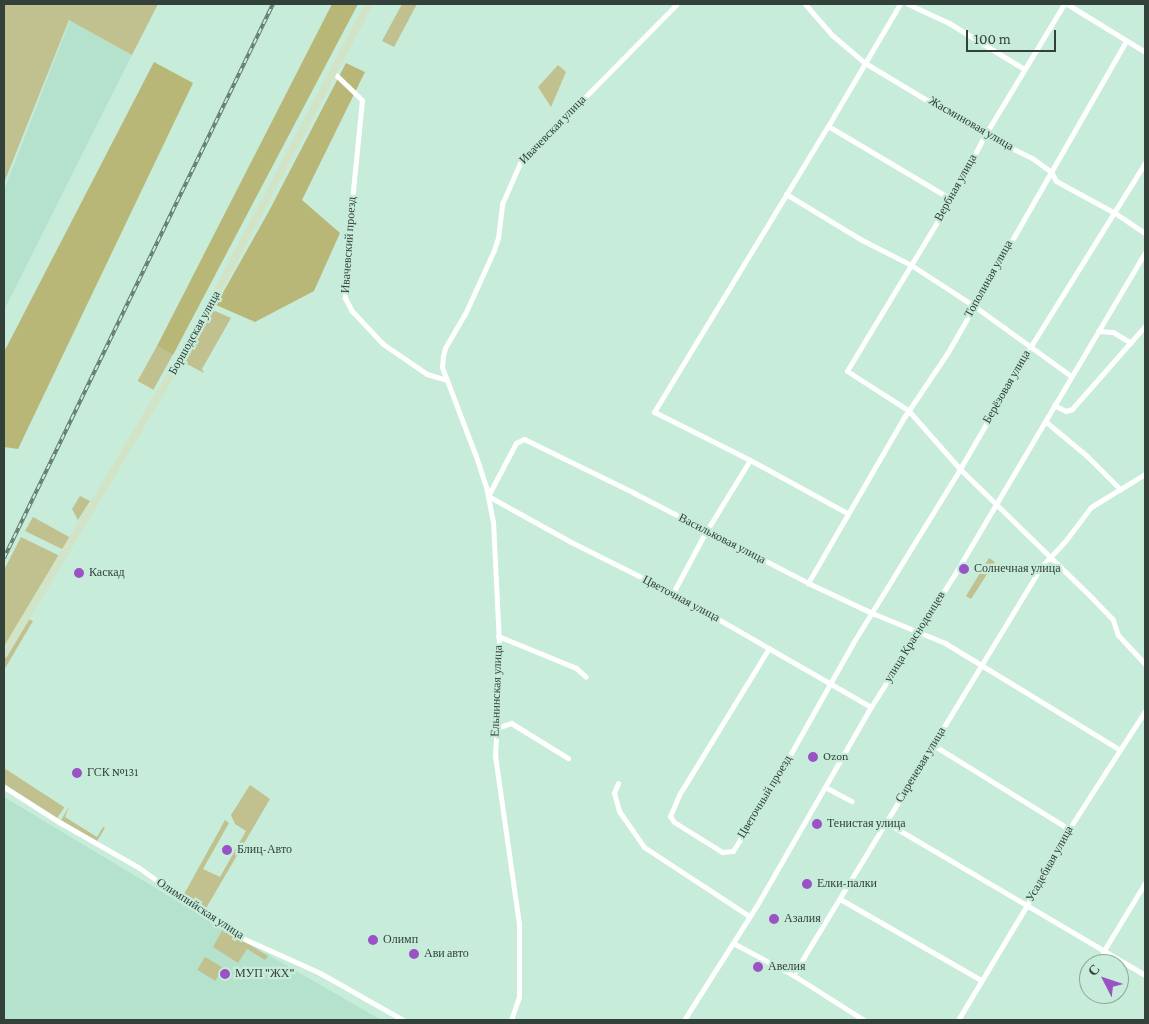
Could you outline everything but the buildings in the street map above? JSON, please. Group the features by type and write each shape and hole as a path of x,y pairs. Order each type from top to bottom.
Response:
{"street":[{"name":"Боршодская улица","path":"4,654 188,347 369,4"},
{"name":"Ивачевская улица","path":"442,367 444,348 464,314 494,250 498,238 502,204 520,162 676,4"},
{"name":"Жасминовая улица","path":"805,4 832,35 865,63 985,134 1032,158 1051,172 1056,181 1115,213 1145,233"},
{"path":"847,513 750,460 654,412 900,4"},
{"path":"908,4 949,23 1024,69"},
{"path":"1065,4 1145,52"},
{"name":"Вербная улица","path":"908,410 847,371 951,199 985,134 1065,4"},
{"name":"Тополиная улица","path":"808,583 908,410 948,352 1126,41"},
{"name":"Ивачевский проезд","path":"333,72 362,100 344,298 352,311 383,344 427,374 447,380"},
{"path":"828,126 951,199"},
{"name":"Берёзовая улица","path":"872,613 960,469 1031,346 1145,163"},
{"path":"786,194 860,239 911,265 974,306 1071,376"},
{"name":"улица Краснодонцев","path":"684,1020 733,943 871,707 996,504 1145,252"},
{"path":"1054,405 1066,411 1072,409 1145,326"},
{"path":"1098,331 1113,332 1131,343"},
{"name":"Ельнинская улица","path":"442,367 475,454 488,496 493,522 500,664 496,756 519,924 519,997 511,1020"},
{"path":"908,410 960,469 1113,620 1118,635 1145,664"},
{"path":"1045,421 1087,456 1120,489"},
{"name":"Васильковая улица","path":"488,496 516,443 524,439 808,583 872,613 918,631 983,665"},
{"path":"672,594 750,460"},
{"name":"Сиреневая улица","path":"793,975 887,823 932,744 983,665 1032,580 1049,556 1066,540 1091,507 1145,474"},
{"name":"Цветочная улица","path":"488,496 672,594 871,707"},
{"name":"Цветочный проезд","path":"769,648 679,794 670,816 674,822 722,852 733,850 872,613"},
{"path":"498,636 576,668 586,677"},
{"path":"983,665 1120,750"},
{"name":"Усадебная улица","path":"958,1020 1027,905 1069,829 1145,711"},
{"path":"496,728 511,724 568,758"},
{"path":"932,744 1069,829"},
{"path":"618,783 614,793 619,811 644,847 749,916"},
{"name":"Олимпийская улица","path":"4,787 138,867 209,918 240,937 320,973 403,1020"},
{"path":"825,788 851,801"},
{"path":"887,823 1145,975"},
{"path":"1104,952 1143,891 1145,883"},
{"path":"840,899 981,980"},
{"path":"733,943 793,975 864,1020"}],"shaded area":[{"path":"4,4 158,4 132,55 69,20 4,183"},
{"path":"332,4 358,4 173,355 157,346"},
{"path":"402,4 417,4 394,47 382,41"},
{"path":"70,20 132,55 4,310 4,190"},
{"path":"154,62 193,83 18,449 4,447 4,352"},
{"path":"346,63 365,72 302,200 340,233 314,291 255,322 216,305 269,211"},
{"path":"558,65 566,72 551,107 538,87"},
{"path":"213,310 231,318 202,369 204,373 185,363"},
{"path":"157,346 173,355 153,390 138,381"},
{"path":"80,496 90,501 78,520 72,509"},
{"path":"33,517 71,538 64,550 25,531"},
{"path":"21,537 60,556 4,649 4,570"},
{"path":"989,558 995,562 971,599 966,596"},
{"path":"28,619 33,621 4,670 4,660"},
{"path":"4,768 64,807 57,818 4,784"},
{"path":"250,785 270,799 205,910 183,896 225,820 229,823 203,869 220,877 246,831 235,824 231,815"},
{"path":"4,797 222,928 381,1020 4,1020"},
{"path":"69,807 65,817 97,837 103,827 105,828 97,841 61,820"},
{"path":"223,929 268,956 265,960 247,949 238,963 213,947"},
{"path":"205,957 223,968 215,981 197,970"}],"railway":[{"path":"4,558 273,4"}],"place":[{"name":"Солнечная улица","path":"964,569"},
{"name":"Каскад","path":"79,573"},
{"name":"Ozon","path":"813,757"},
{"name":"ГСК №131","path":"77,773"},
{"name":"Тенистая улица","path":"817,824"},
{"name":"Блиц-Авто","path":"227,850"},
{"name":"Елки-палки","path":"807,884"},
{"name":"Азалия","path":"774,919"},
{"name":"Олимп","path":"373,940"},
{"name":"Ави авто","path":"414,954"},
{"name":"Авелия","path":"758,967"},
{"name":"МУП \"ЖХ\"","path":"225,974"}]}
